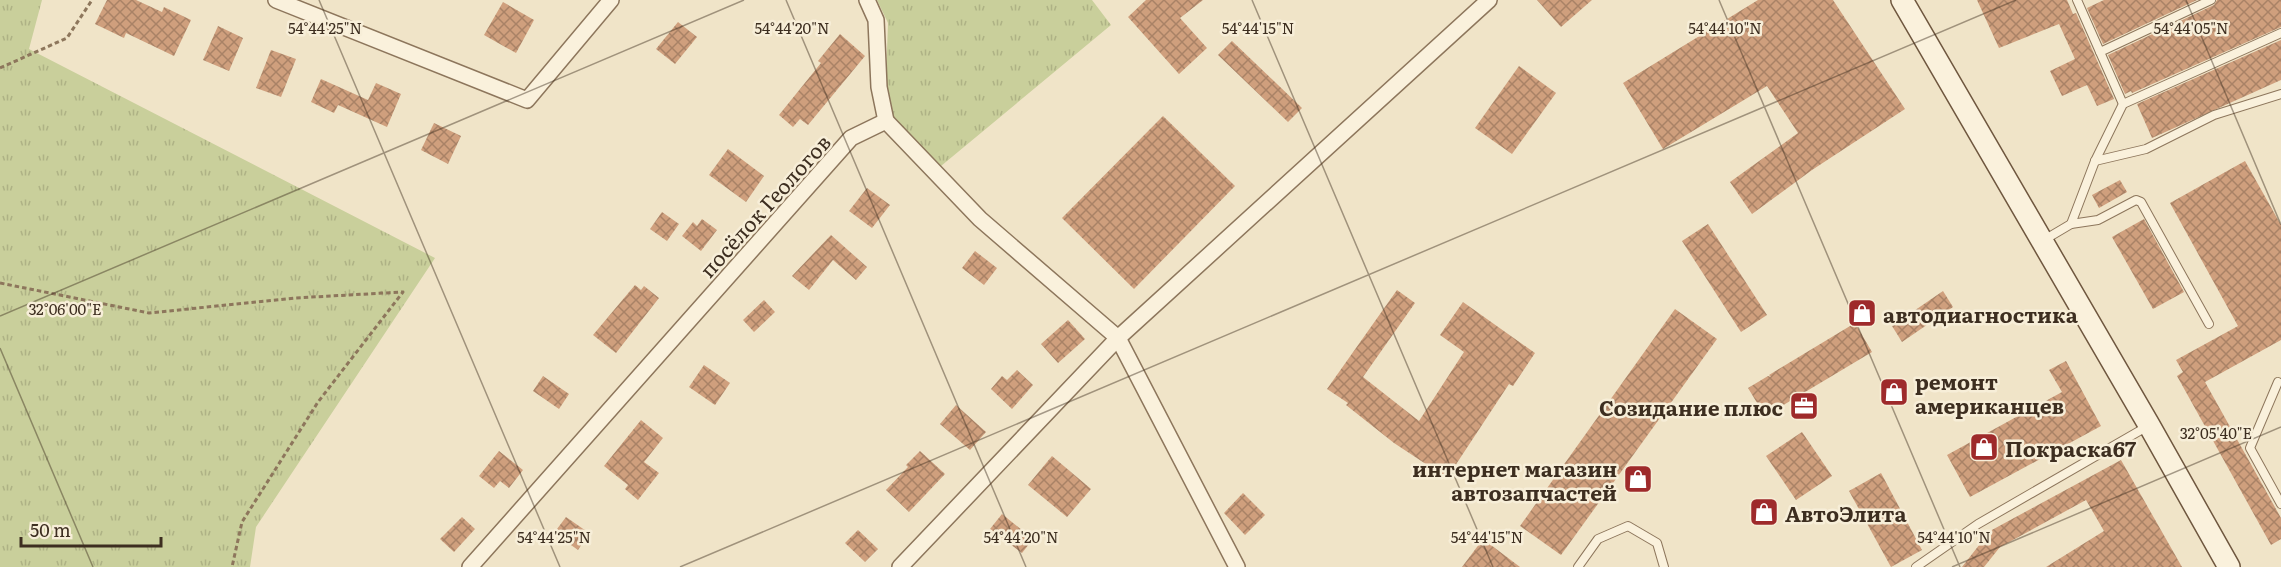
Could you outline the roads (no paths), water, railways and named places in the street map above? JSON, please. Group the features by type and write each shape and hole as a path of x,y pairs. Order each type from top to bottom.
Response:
{"street":[{"path":"276,0 527,100 611,0"},
{"path":"867,0 876,20 879,87 886,121 980,219 1118,338 1237,567"},
{"path":"900,567 1118,338 1489,0"},
{"path":"1902,0 2150,425 2229,567"},
{"name":"посёлок Геологов","path":"470,567 851,138 886,121"}],"lane":[{"path":"2077,0 2123,105"},
{"path":"2100,52 2211,0"},
{"path":"2071,224 2095,161 2123,105 2281,33"},
{"path":"2095,161 2146,149 2214,115 2281,94"},
{"path":"2043,240 2071,224 2098,220 2130,202 2136,200 2141,202 2209,324"},
{"path":"2278,382 2250,448 2281,504"},
{"path":"1916,567 1978,524 2150,425"},
{"path":"1578,567 1598,538 1628,525 1657,543 1664,567"}],"place":[{"name":"автодиагностика","path":"1862,313"},
{"name":"ремонт американцев","path":"1894,392"},
{"name":"Созидание плюс","path":"1804,406"},
{"name":"Покраска67","path":"1984,447"},
{"name":"интернет магазин автозапчастей","path":"1638,479"},
{"name":"АвтоЭлита","path":"1764,512"}]}
